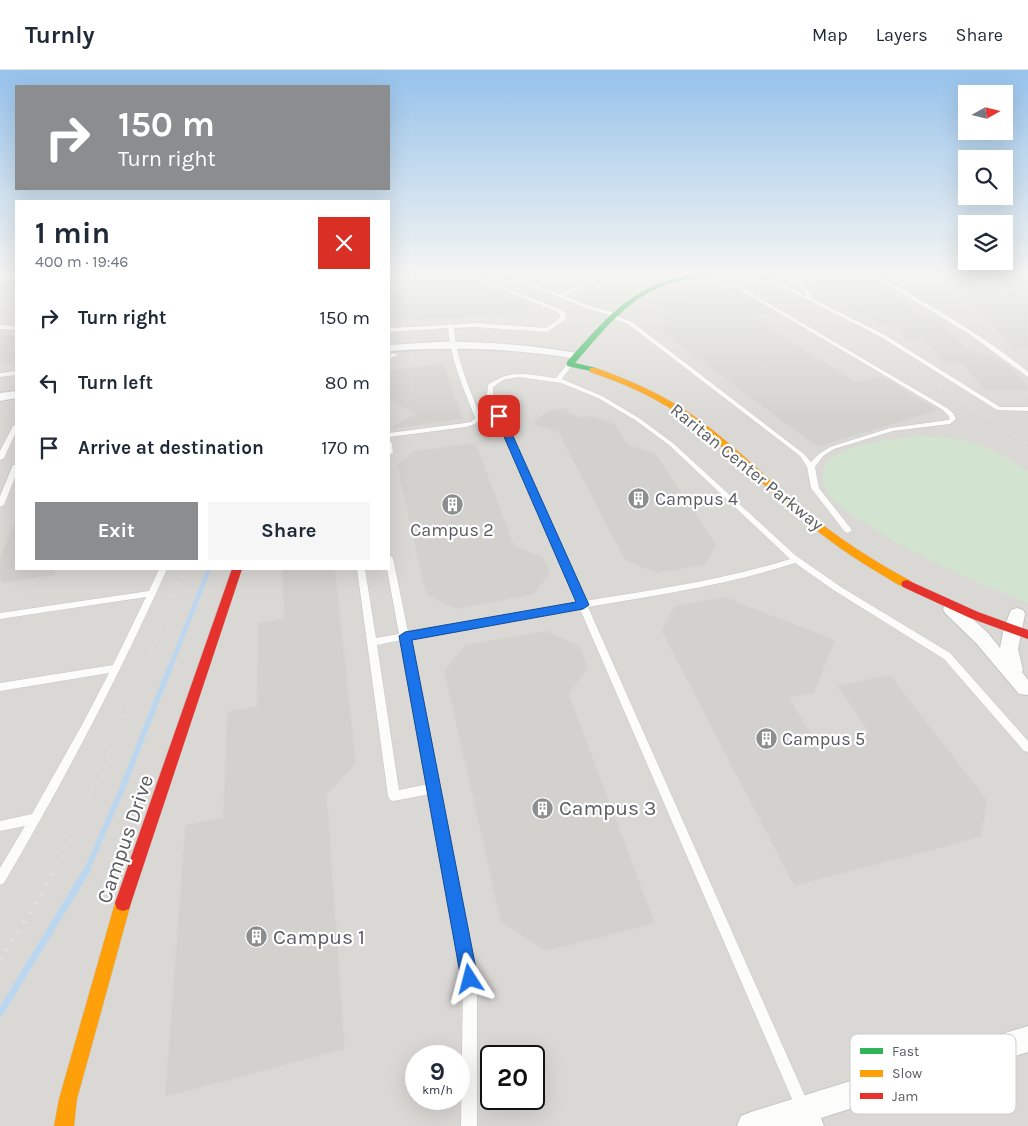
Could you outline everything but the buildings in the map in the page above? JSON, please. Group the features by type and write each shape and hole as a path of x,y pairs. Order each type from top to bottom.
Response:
{"street":[{"path":"574,360 610,321"},
{"name":"Raritan Center Parkway","path":"390,354 453,348 574,360 639,375"},
{"name":"Raritan Center Parkway","path":"574,360 633,384 680,409 710,432 824,530 861,557 924,592 1019,621"},
{"path":"0,390 15,388"},
{"path":"0,397 15,395"},
{"name":"Raritan Center Parkway","path":"806,497 853,533"},
{"name":"Campus Drive","path":"64,1126 71,1090 118,919 237,570"},
{"path":"924,592 950,608 975,630 1026,691"},
{"path":"1019,621 1009,645 1009,659 1026,691"},
{"path":"1016,1043 1028,1039"},
{"path":"751,1126 807,1118 850,1103"}],"lane":[{"path":"390,330 451,325 496,325 547,330 559,321"},
{"path":"626,321 790,445 811,467 815,488 853,533"},
{"path":"795,321 945,409 951,414 952,419 950,422 892,429 832,448 821,455 811,467"},
{"path":"853,321 906,350 999,409 1028,409"},
{"path":"951,321 996,350 1028,375"},
{"path":"390,435 466,425 477,420 478,414 453,348 451,325"},
{"path":"0,326 15,328"},
{"path":"558,380 574,360"},
{"path":"0,375 15,374"},
{"path":"807,1118 489,392 490,386 493,382 509,377 532,376 558,380 575,385 605,400 660,435 797,560 859,602 947,656 1028,748"},
{"path":"0,458 15,428"},
{"path":"0,505 15,469"},
{"path":"372,642 708,583 755,573 797,560"},
{"path":"390,563 470,979 469,1126"},
{"path":"0,879 35,819 116,668 163,570"},
{"path":"361,570 394,796 434,788"},
{"path":"0,616 153,593"},
{"path":"0,687 116,668"},
{"path":"0,826 35,819"}],"shaded area":[{"path":"0,321 15,321 15,570 390,570 390,321 1028,321 1028,1126 0,1126"}],"green space":[{"path":"922,436 966,441 990,450 1028,471 1028,603 967,578 908,549 849,513 830,497 824,487 823,476 826,466 840,452 875,442"}],"waterway":[{"path":"170,668 209,570"},
{"path":"87,871 122,789 170,667"},
{"path":"0,1013 87,871"}],"railway":[{"path":"835,321 927,376"},
{"path":"961,321 1028,368"},
{"path":"925,375 1028,446"},
{"path":"145,668 185,570"},
{"path":"55,870 103,770 145,667"},
{"path":"0,960 55,870"}],"traffic: fast":[{"path":"593,370 570,364 608,321"}],"traffic: slow":[{"path":"593,370 625,381 655,395 682,412 732,451 817,526 867,561 907,584"},
{"path":"64,1126 68,1099 123,903"}],"traffic: jam":[{"path":"123,903 237,570"},
{"path":"907,584 974,615 1028,635"}],"place":[{"name":"Campus 4","path":"639,499"},
{"name":"Campus 2","path":"452,505"},
{"name":"Campus 5","path":"766,739"},
{"name":"Campus 3","path":"543,808"},
{"name":"Campus 1","path":"257,937"}],"route":[{"path":"470,979 405,636 583,605 499,416"}]}
